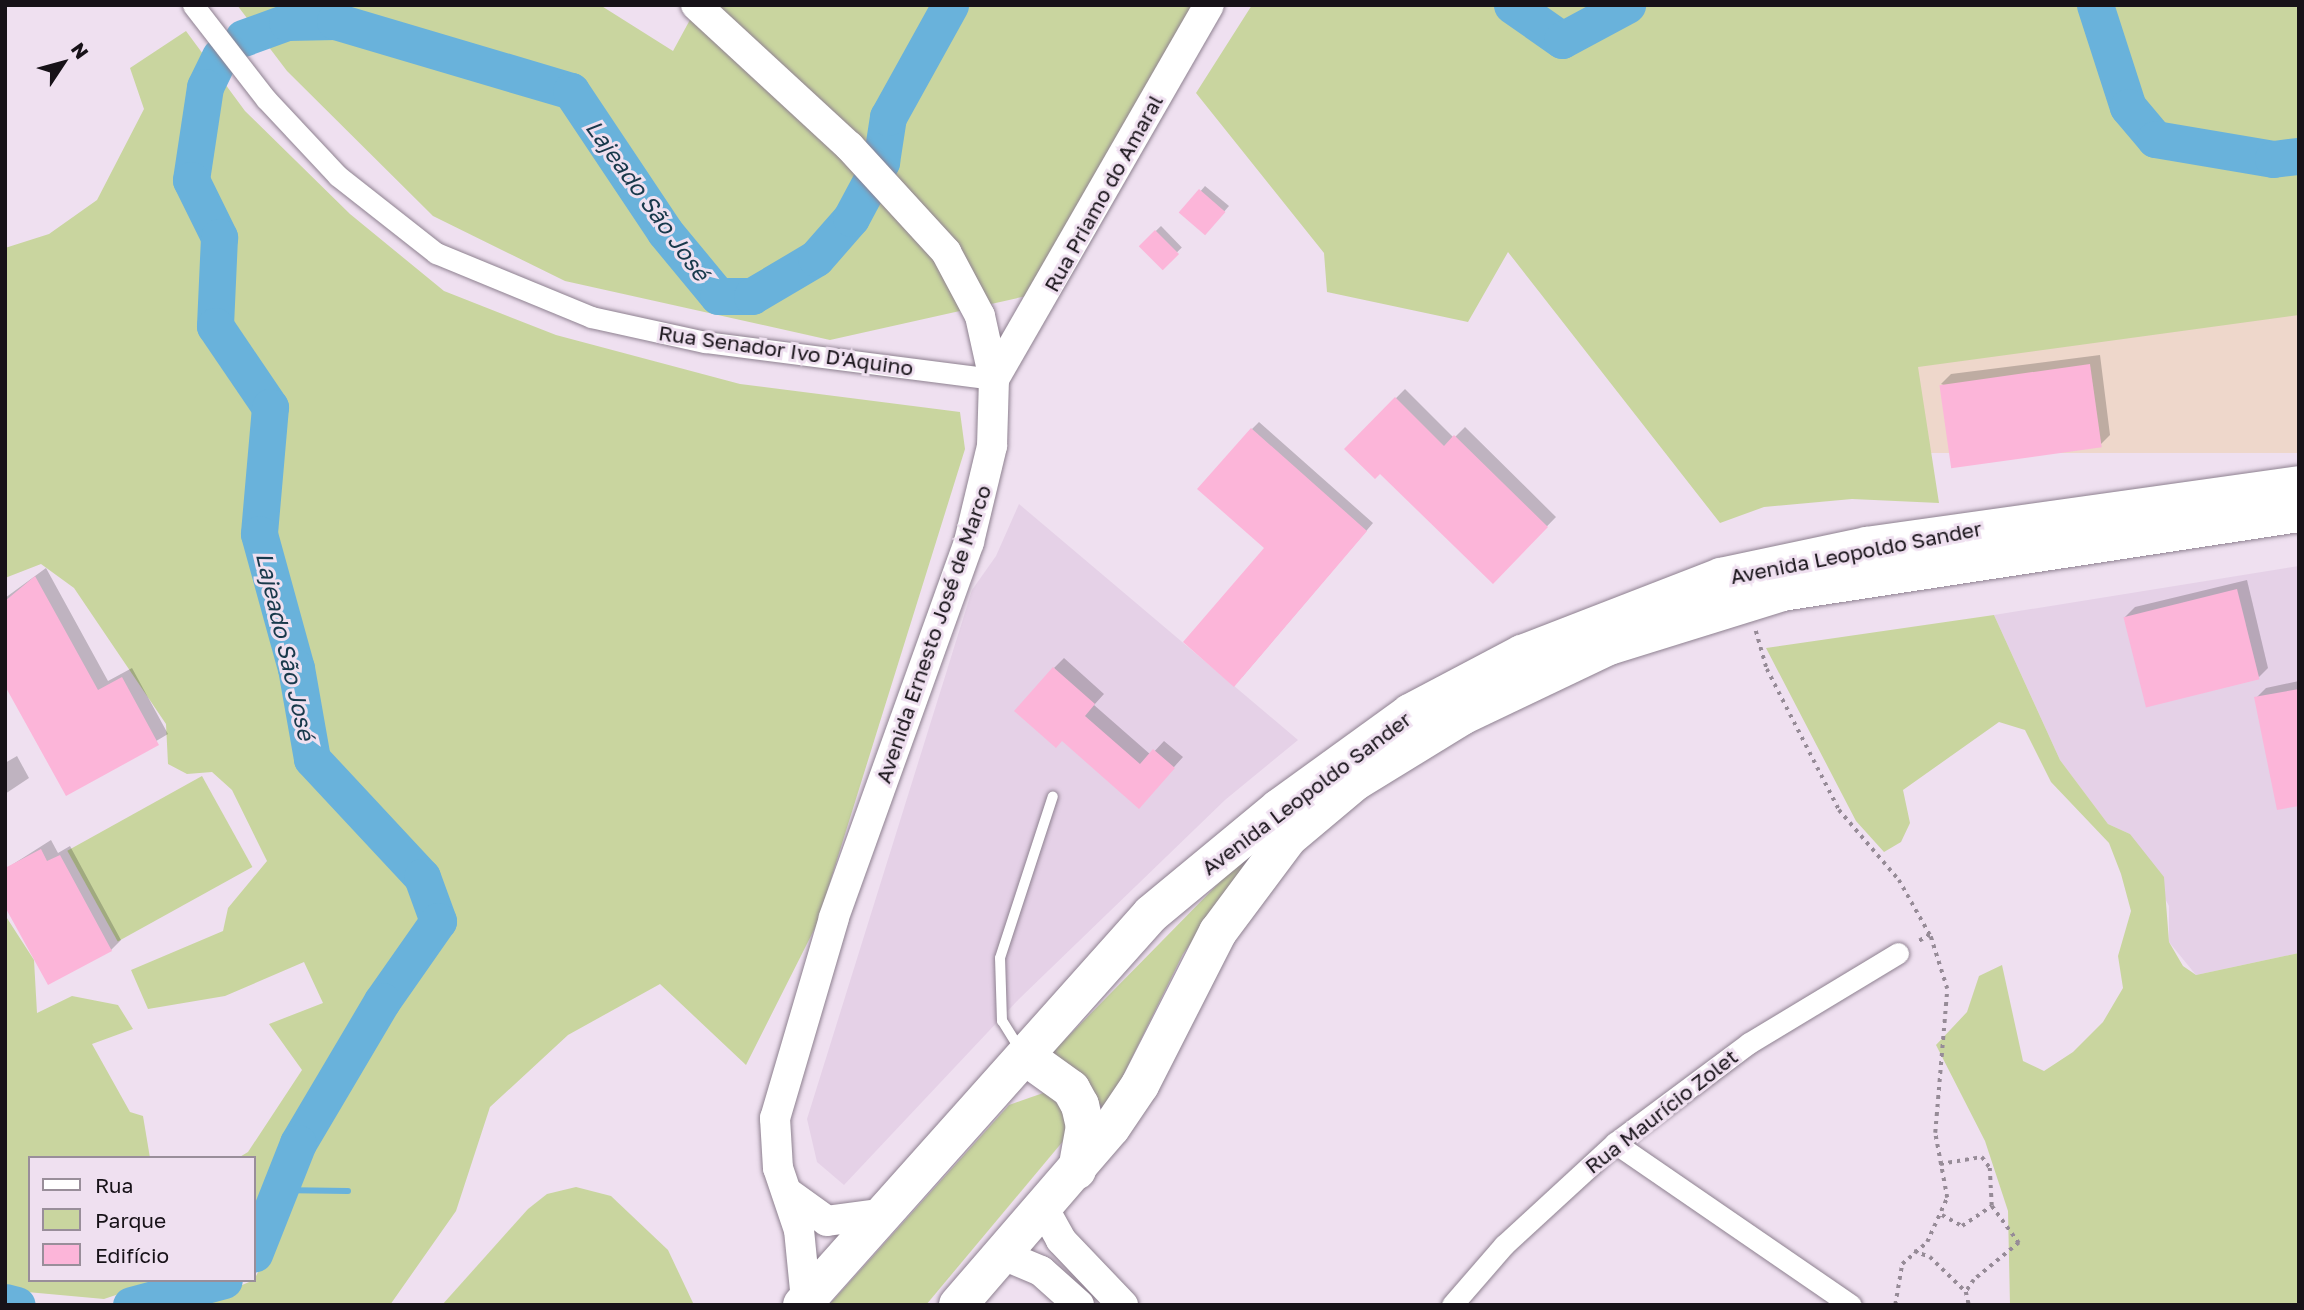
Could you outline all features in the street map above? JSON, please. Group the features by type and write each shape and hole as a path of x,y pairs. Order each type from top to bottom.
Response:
{"highway":[{"name":"Avenida Leopoldo Sander","path":"804,1302 887,1213 1150,914 1228,848 1410,713 1522,653 1755,569 1867,545 2299,485"},
{"name":"Avenida Leopoldo Sander","path":"958,1305 1077,1171 1140,1085 1218,932 1288,838 1356,781 1491,700 1609,646 1747,602 1876,575 2299,513"},
{"path":"1025,1056 1071,1089 1080,1105 1085,1126 1077,1171"}],"main road":[{"name":"Avenida Ernesto José de Marco","path":"696,5 849,146 922,225 971,293 994,379 992,446 969,542 834,918 783,1083 775,1145 788,1193 804,1302"},
{"name":"Rua Priamo do Amaral","path":"994,379 1209,5"},
{"path":"788,1193 827,1221 887,1213"},
{"path":"1044,1209 1061,1240 1123,1305"},
{"path":"1003,1255 1041,1271 1079,1305"}],"street":[{"name":"Rua Senador Ivo D'Aquino","path":"193,5 266,99 338,176 436,253 591,317 705,342 994,379"},
{"name":"Rua Maurício Zolet","path":"1452,1305 1504,1244 1615,1143 1749,1043 1898,953"},
{"path":"1615,1143 1852,1305"}],"lane":[{"path":"1025,1056 1002,1021 1000,958 1053,796"}],"path":[{"path":"1747,602 1767,669 1839,810 1899,880 1930,935 1947,989 1935,1133 1947,1198 1942,1215 1902,1264 1895,1305"},
{"path":"1898,953 1930,935"},
{"path":"1940,1164 1982,1157 1990,1168 1992,1206 2019,1243 1966,1292"},
{"path":"1942,1215 1962,1226 1992,1206"},
{"path":"1914,1251 1930,1257 1966,1292 1969,1305"}],"shaded area":[{"path":"1914,315 2299,315 2299,453 1914,453"},
{"path":"1019,504 1298,740 1225,800 1019,999 844,1185 817,1162 807,1119 972,590 996,556"},
{"path":"2299,566 2299,953 2196,975 2169,942 2169,906 2130,834 2108,824 2060,760 1994,615"}],"green space":[{"path":"237,5 600,5 673,51 698,5 1198,5 1031,295 830,340 565,281 433,216 287,71"},
{"path":"1252,5 2299,5 2299,315 1918,367 1939,503 1852,499 1764,507 1720,523 1508,252 1468,322 1327,292 1324,253 1196,93"},
{"path":"186,31 245,111 350,214 444,291 556,335 740,384 960,412 965,449 817,924 746,1065 660,984 568,1035 490,1107 456,1211 390,1305 194,1305 249,1282 256,1282 256,1276 281,1227 297,1184 271,1178 256,1208 256,1156 241,1156 248,1152 302,1070 269,1024 323,1003 304,962 225,996 148,1009 131,970 223,931 228,908 267,861 232,790 212,772 187,774 168,764 166,724 74,588 41,564 5,578 5,248 49,234 97,200 144,109 130,68"},
{"path":"1994,615 2060,760 2108,824 2130,834 2164,877 2169,942 2183,966 2196,975 2299,953 2299,1305 2010,1305 2008,1211 1985,1141 1936,1045 1967,1012 1979,976 2002,965 2023,1061 2044,1071 2073,1052 2103,1022 2123,988 2118,956 2131,911 2121,874 2109,843 2051,782 2025,730 1999,722 1903,790 1910,823 1901,842 1884,852 1856,821 1766,648"},
{"path":"202,776 252,867 118,942 67,851"},
{"path":"1274,827 1183,954 1105,1112 1082,1077 1050,1055"},
{"path":"5,915 34,960 37,1013 72,996 118,1005 133,1029 92,1044 130,1112 143,1116 150,1156 28,1156 28,1282 155,1282 104,1299 5,1290"},
{"path":"1046,1092 1058,1097 1069,1134 926,1305 829,1305 1009,1105"},
{"path":"576,1187 611,1196 668,1250 694,1305 442,1305 528,1209 547,1194"}],"building":[{"path":"1199,189 1225,212 1205,235 1179,212"},
{"path":"1155,230 1179,254 1163,270 1139,246"},
{"path":"2090,364 2102,447 1951,468 1939,385"},
{"path":"1395,397 1444,446 1454,435 1548,527 1493,584 1380,474 1375,479 1344,449"},
{"path":"1251,428 1367,531 1234,687 1183,642 1264,548 1197,489"},
{"path":"35,576 98,690 122,677 159,745 66,796 5,686 5,601"},
{"path":"2237,589 2259,679 2146,708 2123,617"},
{"path":"1053,667 1095,704 1085,716 1140,764 1153,749 1175,768 1139,809 1062,741 1056,748 1014,711"},
{"path":"2299,689 2299,806 2277,810 2254,697"},
{"path":"41,849 47,861 60,855 112,951 48,985 5,907 5,868"}],"waterway":[{"name":"Lajeado São José","path":"243,38 287,22 335,21 571,91 665,232 718,296 752,296 816,258 851,218 881,162 888,117 950,5"},
{"name":"Lajeado São José","path":"1512,5 1562,40 1627,5"},
{"name":"Lajeado São José","path":"2095,5 2128,107 2155,139 2273,159 2299,156"},
{"name":"Lajeado São José","path":"220,56 205,87 191,180 219,237 215,326 270,407 259,534 296,668 312,759 422,877 438,921 382,1001 298,1143 256,1249"},
{"path":"277,1190 348,1191"},
{"name":"Lajeado São José","path":"131,1305 217,1282"},
{"name":"Lajeado São José","path":"5,1302 17,1305"}]}
